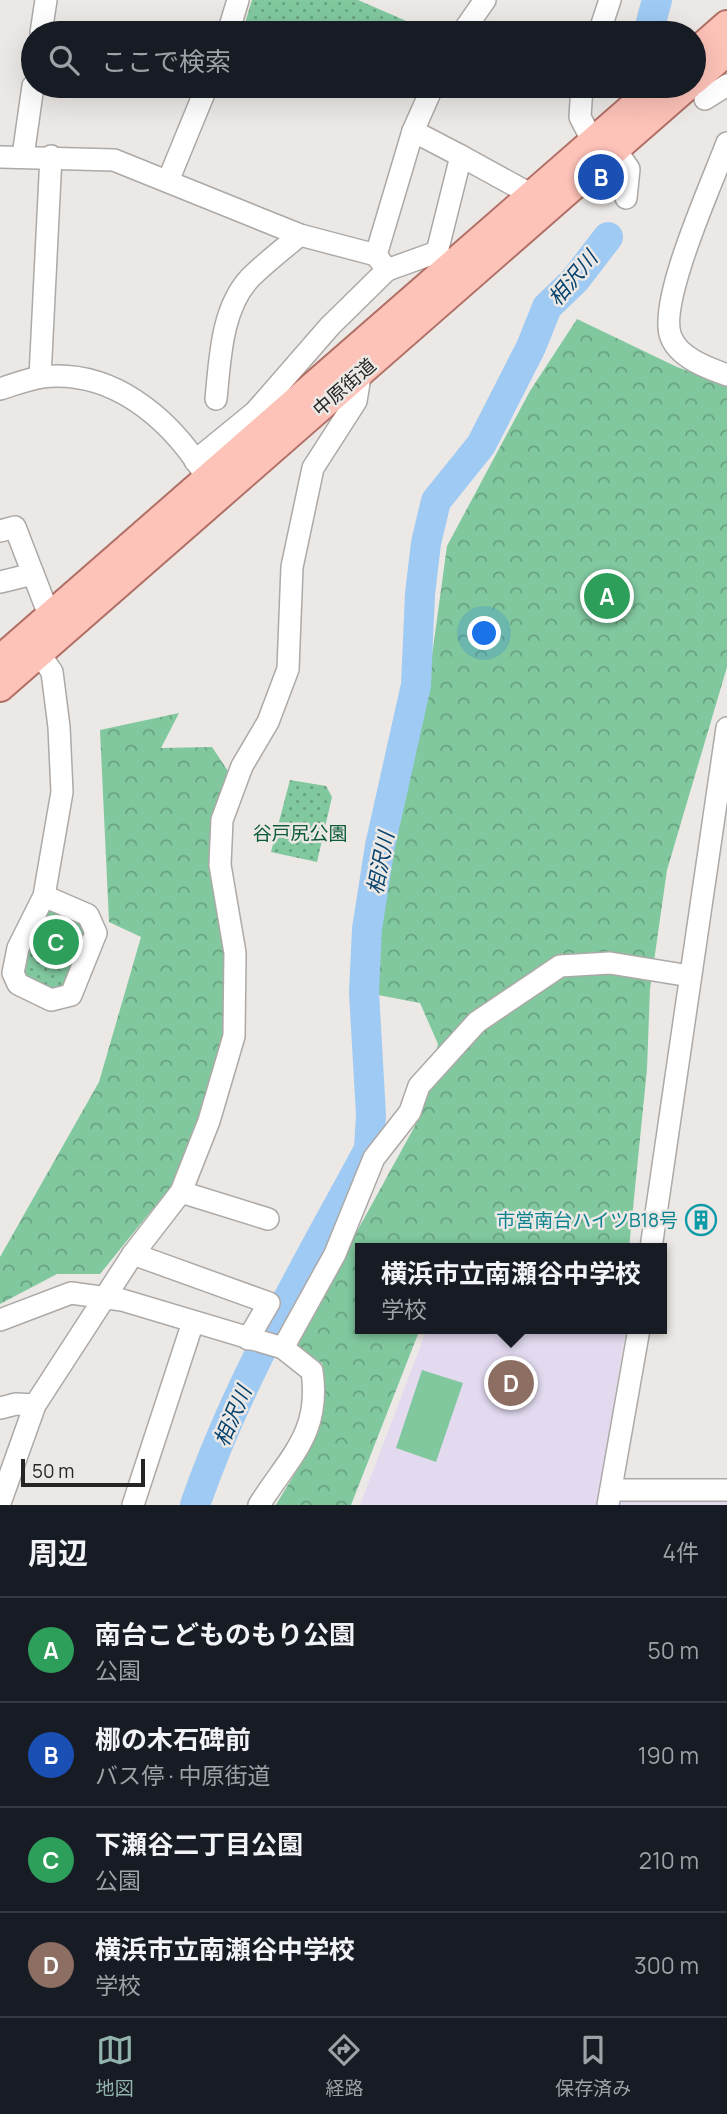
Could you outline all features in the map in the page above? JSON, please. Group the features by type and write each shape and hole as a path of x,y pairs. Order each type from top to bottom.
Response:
{"main road":[{"path":"706,43 727,25"},
{"name":"中原街道","path":"706,75 727,51"},
{"name":"中原街道","path":"0,687 356,362 604,146 646,98"},
{"name":"中原街道","path":"0,660 201,470 356,362 444,259 532,195 679,98"}],"street":[{"path":"43,21 46,0"},
{"path":"232,21 238,0"},
{"path":"470,21 485,0"},
{"path":"603,21 610,0"},
{"path":"706,87 727,85"},
{"path":"23,156 31,98"},
{"path":"168,180 202,98"},
{"path":"0,389 40,377 66,376 118,390 149,408 172,430 201,470 330,326 381,263 413,131 428,98"},
{"path":"581,98 580,117 604,146 629,169 626,198"},
{"path":"413,131 532,195"},
{"path":"727,143 675,282 669,315 671,337 687,356 727,375"},
{"path":"40,377 51,156"},
{"path":"0,157 51,156 114,160 300,235 381,263 444,259 461,156"},
{"path":"216,399 222,346 233,303 248,279 300,235"},
{"path":"0,1503 35,1405 133,1254 180,1192 209,1121 234,1036 235,953 220,865 222,820 242,766 268,722 288,668 292,567 313,468 356,401 356,362"},
{"path":"0,531 15,527 50,615"},
{"path":"0,582 33,575"},
{"path":"40,653 52,671 59,727 62,792 44,897 18,948 13,972 18,984 51,1000 71,995 96,933 88,915 44,897"},
{"path":"652,1243 727,728"},
{"path":"265,1344 335,1254 374,1158 410,1112 419,1086 477,1022 560,966 610,962 690,976"},
{"path":"180,1192 268,1219"},
{"path":"133,1254 269,1303 265,1344"},
{"path":"0,1320 71,1293 122,1300 265,1344 312,1371 315,1395 309,1430 259,1505"},
{"path":"133,1505 193,1322"},
{"path":"638,1334 610,1497 727,1490"},
{"path":"0,1408 16,1404 35,1405"}],"shaded area":[{"path":"425,1334 625,1334 597,1505 360,1505"},
{"path":"617,1502 727,1502 727,1505 617,1505"}],"green space":[{"path":"252,0 358,0 406,21 246,21"},
{"path":"577,319 677,367 727,385 727,667 667,870 650,989 647,1069 630,1243 355,1243 355,1334 418,1334 351,1505 276,1505 307,1454 324,1405 322,1363 294,1346 416,1124 438,1044 420,1003 357,991 391,788 430,670 447,546 530,391"},
{"path":"179,713 161,748 212,747 232,777 226,949 227,1042 177,1179 100,1274 57,1274 0,1304 0,1257 99,1082 141,937 109,922 100,730"},
{"name":"谷戸尻公園","path":"290,780 326,786 332,797 317,862 271,852"},
{"path":"47,905 81,919 88,931 68,989 54,993 22,979 22,952"},
{"path":"422,1370 463,1383 436,1462 396,1448"}],"waterway":[{"name":"相沢川","path":"651,21 657,0"},
{"name":"相沢川","path":"195,1505 212,1459 253,1368 369,1149 371,1115 364,992 367,929 380,846 416,685 420,594 426,543 436,501 481,445 531,347 547,307 575,280 608,237"}],"place":[{"name":"梛の木石碑前","path":"601,177"},
{"name":"南台こどものもり公園","path":"607,596"},
{"name":"下瀬谷二丁目公園","path":"56,942"},
{"name":"市営南台ハイツB18号","path":"701,1220"},
{"name":"横浜市立南瀬谷中学校","path":"511,1383"}]}
